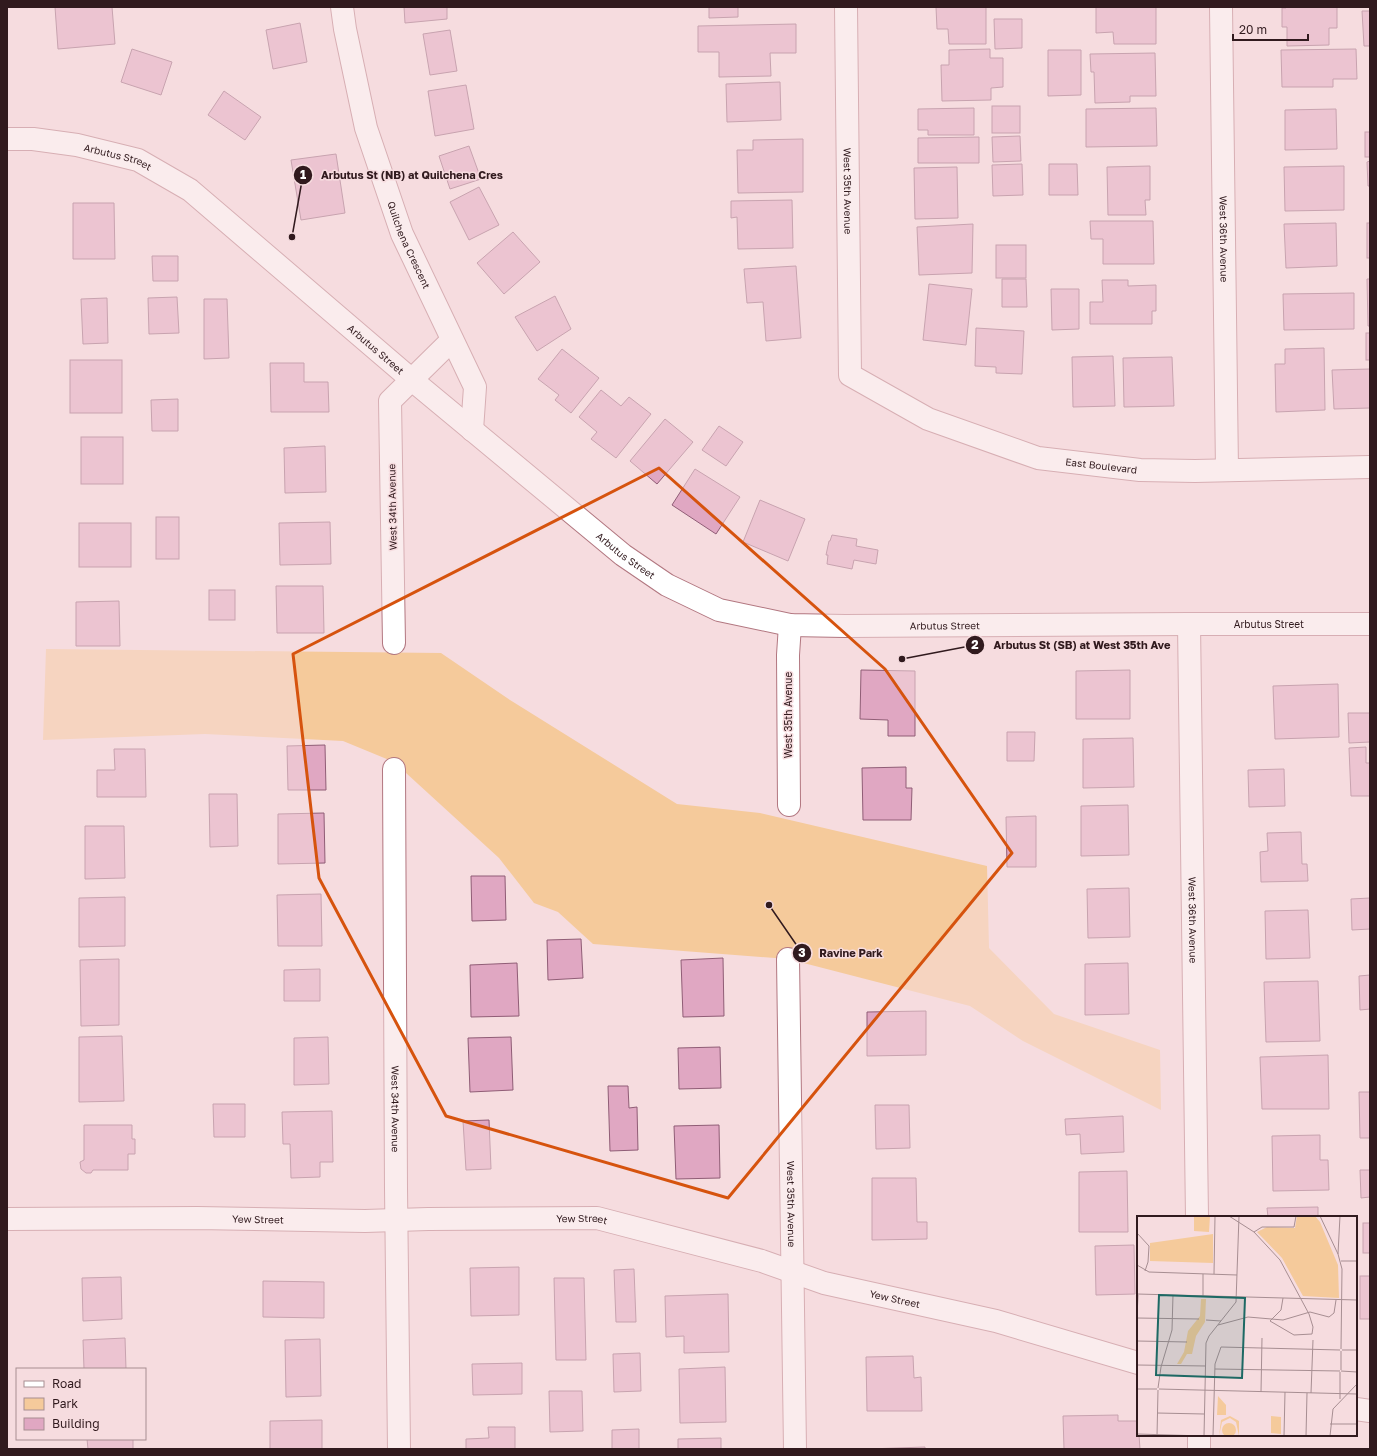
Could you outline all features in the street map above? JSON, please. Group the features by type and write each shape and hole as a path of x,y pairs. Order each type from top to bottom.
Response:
{"street":[{"name":"Quilchena Crescent","path":"342,7 345,29 366,128 402,234 475,387 472,430"},
{"name":"West 35th Avenue","path":"846,7 850,375"},
{"name":"West 36th Avenue","path":"1220,7 1227,470"},
{"name":"Arbutus Street","path":"7,139 33,139 77,145 138,160 190,190 412,380 623,555 667,585 719,610 790,625 965,626 1370,624"},
{"name":"West 34th Avenue","path":"394,643 390,401 452,340"},
{"name":"East Boulevard","path":"850,375 928,419 1038,458 1140,470 1195,471 1370,467"},
{"name":"West 36th Avenue","path":"1189,624 1197,1216"},
{"name":"West 35th Avenue","path":"789,804 788,655 790,625"},
{"name":"West 34th Avenue","path":"394,769 396,1220 399,1449"},
{"name":"West 35th Avenue","path":"788,959 795,1449"},
{"name":"Yew Street","path":"7,1219 197,1218 365,1221 597,1218 762,1261 824,1284 996,1321 1137,1363"},
{"path":"1357,1408 1370,1411"},
{"path":"1199,1436 1199,1449"}],"highlighted area":[{"path":"659,468 885,669 1012,853 728,1198 446,1116 319,878 293,654"}],"green space":[{"path":"46,649 441,653 510,700 677,804 760,813 987,866 989,948 1054,1014 1160,1050 1161,1110 1023,1041 970,1006 788,959 593,944 558,912 534,903 499,858 394,762 343,741 205,734 43,740"}],"building":[{"path":"55,7 112,7 115,44 58,49"},
{"path":"404,7 447,7 447,19 405,23"},
{"path":"709,7 738,7 738,17 709,18"},
{"path":"936,7 986,7 986,44 949,44 948,29 937,29"},
{"path":"1096,7 1156,7 1156,44 1114,44 1113,32 1096,33"},
{"path":"1337,7 1337,28 1329,28 1329,45 1287,46 1287,27 1282,27 1282,8"},
{"path":"1362,11 1370,11 1370,46 1364,46"},
{"path":"994,19 1022,19 1022,48 995,49"},
{"path":"300,23 307,62 273,69 266,30"},
{"path":"796,24 796,53 770,53 771,76 719,77 719,52 698,52 698,26"},
{"path":"450,30 457,71 430,75 423,34"},
{"path":"132,49 172,62 161,95 121,82"},
{"path":"990,49 990,58 1003,58 1003,87 991,88 991,100 942,101 941,65 949,65 949,50"},
{"path":"1356,49 1357,79 1333,79 1333,87 1282,87 1281,50"},
{"path":"1048,50 1081,50 1081,95 1048,96"},
{"path":"1155,53 1156,96 1130,96 1130,102 1095,103 1094,72 1091,72 1090,54"},
{"path":"780,82 781,120 727,122 726,84"},
{"path":"466,85 474,129 435,136 428,91"},
{"path":"224,91 261,117 245,140 208,115"},
{"path":"992,106 1020,106 1020,133 992,133"},
{"path":"974,108 974,135 928,135 928,130 918,130 918,109"},
{"path":"1156,108 1157,146 1086,147 1086,109"},
{"path":"1336,109 1337,149 1285,150 1285,110"},
{"path":"1365,132 1370,132 1370,157 1365,157"},
{"path":"1020,136 1021,161 993,162 992,137"},
{"path":"979,137 979,163 918,163 918,138"},
{"path":"803,139 803,192 738,193 737,150 753,150 753,140"},
{"path":"469,146 481,179 450,189 439,156"},
{"path":"336,154 345,213 301,220 291,160"},
{"path":"1370,161 1370,186 1368,186 1367,162"},
{"path":"1022,164 1023,195 993,196 992,165"},
{"path":"1049,164 1077,164 1078,195 1049,195"},
{"path":"1150,166 1150,200 1145,200 1146,215 1108,215 1107,167"},
{"path":"1344,166 1344,210 1285,211 1284,167"},
{"path":"957,167 958,218 915,219 914,168"},
{"path":"479,187 499,225 469,240 450,202"},
{"path":"792,200 793,248 738,249 737,217 731,218 731,201"},
{"path":"73,203 114,203 115,259 73,259"},
{"path":"1090,221 1153,221 1154,264 1103,264 1103,239 1091,239"},
{"path":"1336,223 1337,266 1286,268 1284,224"},
{"path":"1367,223 1370,223 1370,258 1367,258"},
{"path":"973,224 972,273 919,275 917,227"},
{"path":"513,232 540,262 504,294 477,263"},
{"path":"996,245 1026,245 1026,278 996,278"},
{"path":"152,256 178,256 178,281 153,281"},
{"path":"796,266 801,338 766,341 763,302 747,303 744,269"},
{"path":"1002,279 1026,279 1027,307 1002,307"},
{"path":"1367,279 1370,279 1370,326 1368,326"},
{"path":"1102,280 1128,280 1128,286 1156,285 1156,311 1152,311 1152,324 1090,324 1090,302 1103,302"},
{"path":"929,284 972,289 966,345 923,340"},
{"path":"1051,289 1079,289 1079,329 1052,330"},
{"path":"1354,293 1354,329 1284,330 1283,294"},
{"path":"555,296 571,329 537,351 515,317"},
{"path":"177,297 179,333 149,334 148,298"},
{"path":"107,298 108,343 83,344 81,299"},
{"path":"204,299 227,299 229,358 204,359"},
{"path":"976,328 1024,331 1022,374 996,373 996,367 975,366"},
{"path":"1366,333 1370,333 1370,360 1366,360"},
{"path":"1324,348 1325,410 1276,412 1275,364 1285,364 1285,349"},
{"path":"562,349 599,378 571,413 555,400 559,395 538,379"},
{"path":"1113,356 1115,406 1073,407 1072,357"},
{"path":"1172,357 1174,406 1124,407 1123,358"},
{"path":"70,360 122,360 122,413 70,413"},
{"path":"270,363 304,363 304,382 328,382 329,412 271,412"},
{"path":"1370,369 1370,408 1334,409 1332,370"},
{"path":"601,390 621,406 629,397 651,414 616,458 591,439 597,432 579,417"},
{"path":"178,399 178,431 152,431 151,400"},
{"path":"665,419 693,442 657,484 630,461"},
{"path":"719,426 743,442 726,466 702,450"},
{"path":"81,437 123,437 123,484 81,484"},
{"path":"325,446 326,492 285,493 284,448"},
{"path":"695,469 740,497 716,534 672,505"},
{"path":"760,500 805,519 788,561 743,542"},
{"path":"156,517 179,517 179,559 156,559"},
{"path":"330,522 331,564 280,565 279,523"},
{"path":"79,523 131,523 131,567 79,567"},
{"path":"832,535 857,539 856,546 878,550 876,564 854,560 852,569 827,564 828,555 826,555"},
{"path":"276,586 323,586 324,633 277,633"},
{"path":"209,590 235,590 235,620 209,620"},
{"path":"119,601 120,646 76,646 76,602"},
{"path":"861,670 915,671 915,736 888,736 888,720 860,719"},
{"path":"1130,670 1130,719 1076,719 1076,671"},
{"path":"1338,684 1339,737 1275,739 1273,686"},
{"path":"1348,713 1370,713 1370,742 1349,743"},
{"path":"1007,732 1035,732 1034,761 1007,761"},
{"path":"1133,738 1134,787 1083,788 1083,739"},
{"path":"325,745 326,790 288,790 287,746"},
{"path":"1366,747 1366,763 1370,763 1370,796 1351,796 1349,748"},
{"path":"114,749 145,749 146,797 97,797 97,770 115,770"},
{"path":"906,767 906,788 912,788 911,820 863,820 862,768"},
{"path":"1284,769 1285,806 1249,807 1248,770"},
{"path":"209,794 237,794 238,846 210,847"},
{"path":"1128,805 1129,855 1081,856 1081,806"},
{"path":"324,813 325,863 278,864 278,814"},
{"path":"1036,816 1036,867 1007,867 1006,817"},
{"path":"85,826 124,826 125,878 85,879"},
{"path":"1301,832 1302,864 1307,864 1308,881 1261,882 1260,852 1268,851 1267,833"},
{"path":"471,876 505,876 506,920 472,921"},
{"path":"1129,888 1130,937 1088,938 1087,889"},
{"path":"321,894 322,946 278,946 277,895"},
{"path":"125,897 125,946 79,947 79,898"},
{"path":"1370,898 1370,929 1352,930 1351,899"},
{"path":"1308,910 1310,958 1266,959 1265,911"},
{"path":"581,939 583,978 548,980 547,940"},
{"path":"723,958 724,1016 683,1017 681,960"},
{"path":"119,959 119,1025 81,1026 80,960"},
{"path":"517,963 519,1016 471,1017 470,965"},
{"path":"1128,963 1129,1014 1085,1015 1085,964"},
{"path":"320,969 320,1001 284,1001 284,970"},
{"path":"1370,975 1370,1009 1360,1010 1359,976"},
{"path":"1318,981 1320,1041 1266,1042 1264,982"},
{"path":"926,1011 926,1055 867,1056 867,1012"},
{"path":"122,1036 124,1101 79,1102 79,1037"},
{"path":"328,1037 329,1084 294,1085 294,1038"},
{"path":"511,1037 513,1090 470,1092 468,1038"},
{"path":"720,1047 721,1088 679,1089 678,1048"},
{"path":"1328,1055 1329,1109 1262,1109 1260,1057"},
{"path":"608,1086 628,1086 629,1108 637,1107 638,1150 610,1151"},
{"path":"1359,1092 1370,1092 1370,1138 1360,1138"},
{"path":"213,1104 245,1104 245,1137 214,1137"},
{"path":"875,1105 909,1105 910,1148 876,1149"},
{"path":"332,1111 333,1162 320,1162 320,1177 291,1178 290,1144 283,1144 282,1112"},
{"path":"1123,1116 1124,1152 1081,1154 1080,1134 1066,1135 1065,1119"},
{"path":"489,1120 491,1169 466,1170 463,1121"},
{"path":"84,1125 132,1125 132,1139 135,1139 135,1154 128,1154 128,1170 93,1170 91,1173 86,1173 81,1169 80,1162 84,1160"},
{"path":"719,1125 720,1178 676,1179 674,1126"},
{"path":"1320,1135 1320,1160 1328,1160 1329,1190 1273,1191 1272,1136"},
{"path":"1360,1170 1370,1170 1370,1197 1361,1198"},
{"path":"1127,1171 1128,1232 1079,1232 1079,1172"},
{"path":"872,1178 916,1178 917,1222 927,1222 927,1239 872,1240"},
{"path":"1318,1207 1318,1216 1268,1216 1267,1208"},
{"path":"1363,1223 1370,1223 1370,1253 1363,1253"},
{"path":"1134,1245 1135,1294 1096,1295 1095,1246"},
{"path":"519,1267 519,1315 471,1316 470,1268"},
{"path":"634,1269 636,1322 616,1322 614,1270"},
{"path":"1360,1276 1370,1276 1370,1319 1360,1319"},
{"path":"121,1277 122,1319 83,1321 82,1278"},
{"path":"554,1278 584,1278 586,1360 556,1360"},
{"path":"263,1281 324,1282 324,1318 263,1317"},
{"path":"728,1294 729,1352 684,1353 684,1336 666,1337 665,1296"},
{"path":"125,1338 126,1368 84,1368 83,1340"},
{"path":"320,1339 321,1396 286,1397 285,1340"},
{"path":"640,1353 641,1391 614,1392 613,1354"},
{"path":"913,1356 914,1378 921,1377 922,1411 867,1411 866,1357"},
{"path":"522,1363 522,1394 473,1395 472,1364"},
{"path":"725,1367 726,1422 680,1423 679,1369"},
{"path":"549,1391 582,1391 583,1431 550,1432"},
{"path":"1118,1415 1118,1421 1137,1421 1137,1436 1139,1436 1140,1449 1064,1449 1063,1416"},
{"path":"322,1420 322,1449 270,1449 270,1421"},
{"path":"488,1427 515,1427 515,1449 466,1449 466,1439 489,1438"},
{"path":"639,1429 639,1449 612,1449 612,1430"},
{"path":"721,1438 721,1449 678,1449 678,1439"},
{"path":"87,1440 133,1440 133,1449 88,1449"},
{"path":"925,1447 925,1449 868,1449"}],"place":[{"name":"Arbutus St (NB) at Quilchena Cres","path":"292,237"},
{"name":"Arbutus St (SB) at West 35th Ave","path":"902,659"},
{"name":"Ravine Park","path":"769,905"}]}
